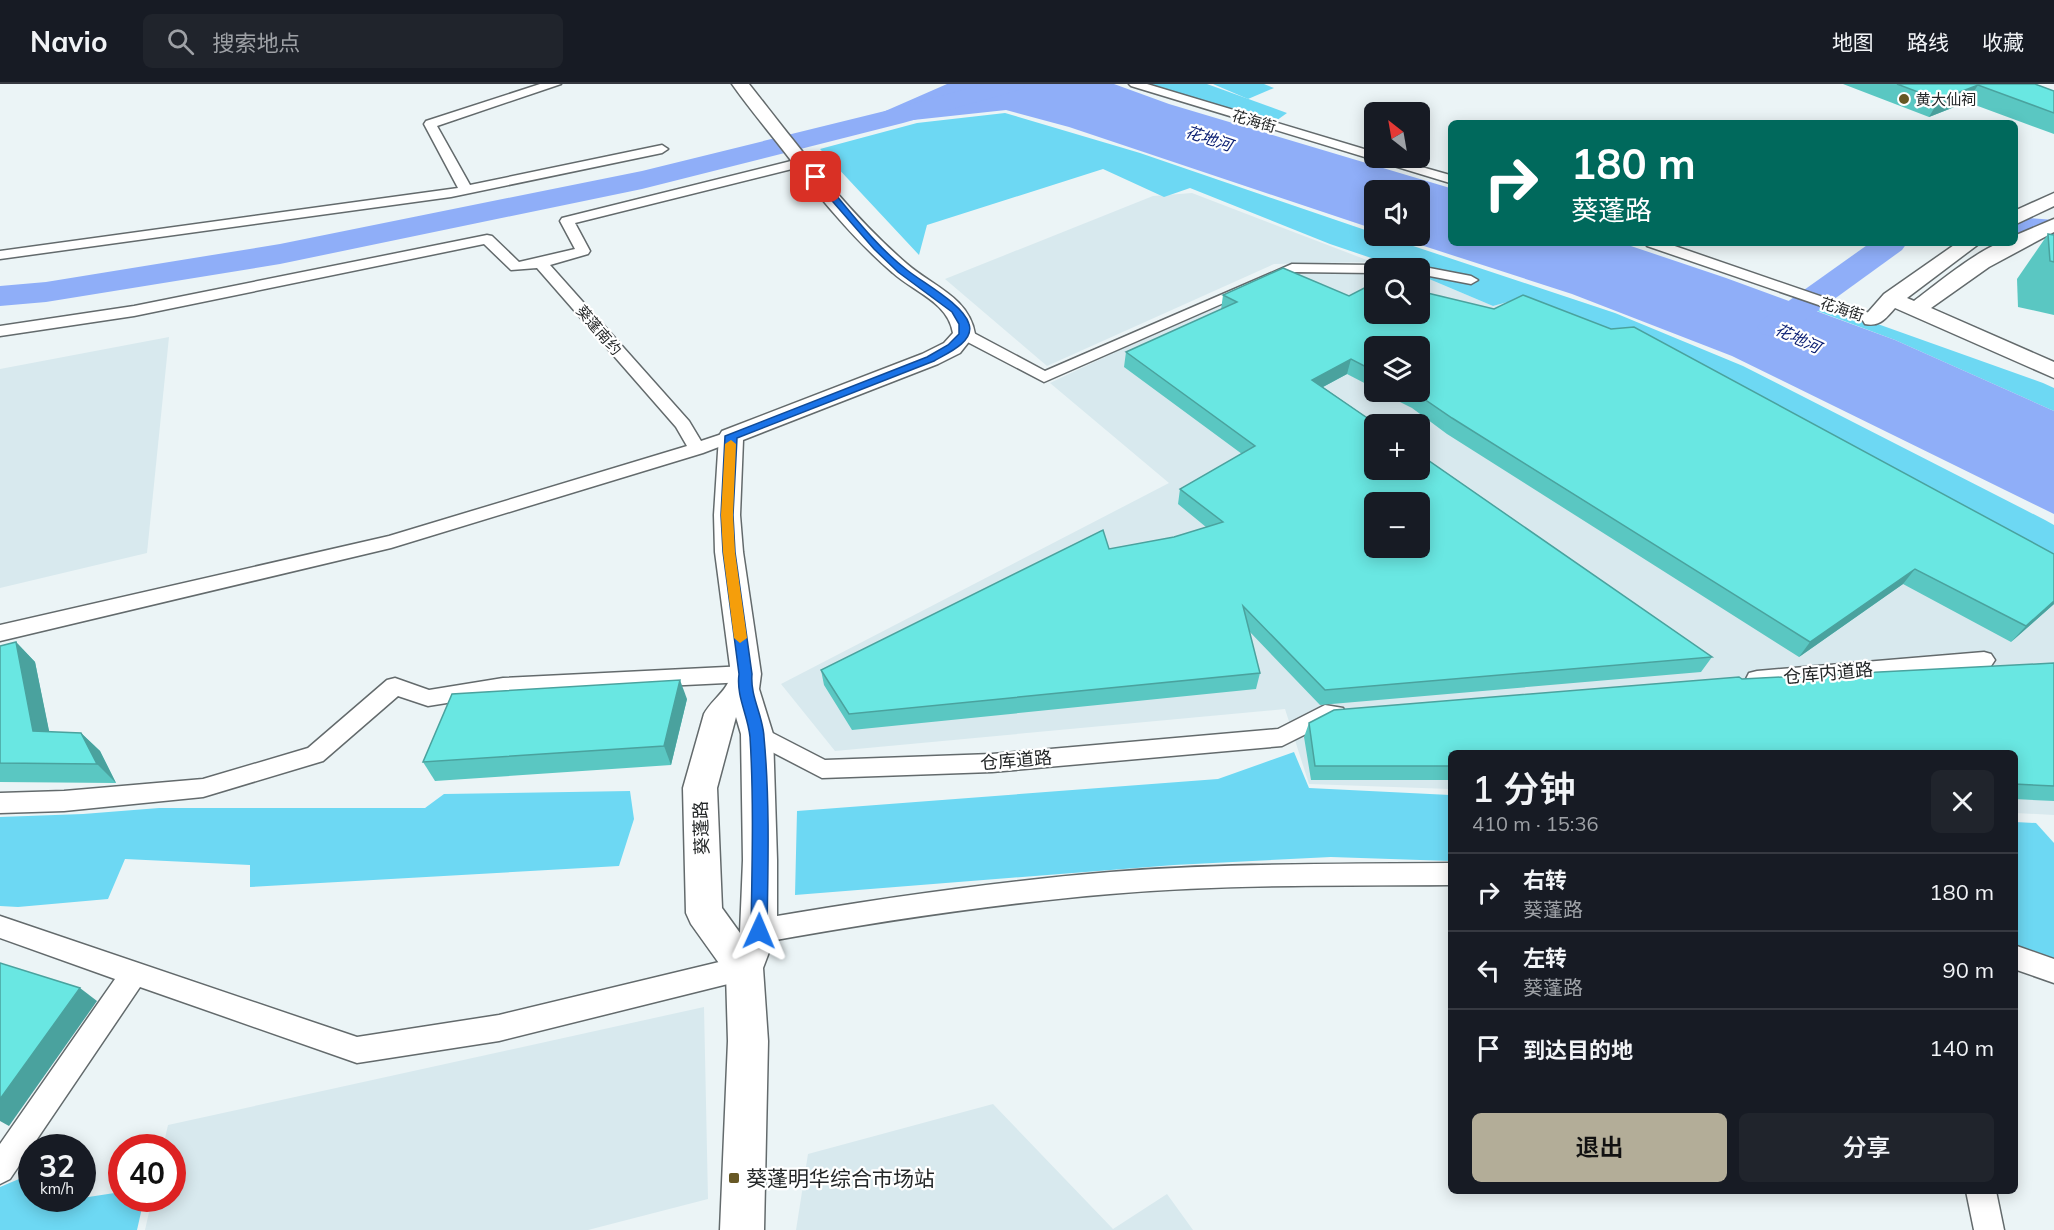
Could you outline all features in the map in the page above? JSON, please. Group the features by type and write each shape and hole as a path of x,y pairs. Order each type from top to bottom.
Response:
{"street":[{"path":"466,190 430,124 525,91 555,84"},
{"path":"0,633 391,542 697,449 930,359 952,348 964,334 964,324 955,310 902,270 877,247 802,161 740,84"},
{"name":"花海街","path":"1135,84 1364,153"},
{"path":"0,255 266,220 466,190 662,149"},
{"path":"0,331 134,311 487,239 516,267 541,263 583,250 567,221 802,161"},
{"name":"花海街","path":"1413,168 1448,178"},
{"path":"2018,217 2051,200"},
{"path":"2018,242 2054,225"},
{"path":"2027,237 2054,238"},
{"name":"花海街","path":"1660,246 1873,319 1899,294 2054,360"},
{"path":"1899,294 1966,246"},
{"path":"1923,305 1992,255 2010,246"},
{"name":"葵蓬南约","path":"541,263 683,425 697,449"},
{"path":"964,334 1044,377 1292,268 1364,269"},
{"path":"1430,272 1471,280"},
{"name":"花海街","path":"1923,305 2054,371"},
{"path":"731,436 727,515 729,552 745,681 757,734 760,860 759,931 744,968 748,1041 746,1174 742,1230"},
{"name":"仓库内道路","path":"1734,681 1984,660"},
{"path":"0,803 64,801 203,788 315,755 395,686 428,698 503,686 745,681"},
{"name":"葵蓬路","path":"744,968 704,913 700,788 720,714 745,681"},
{"name":"仓库道路","path":"757,734 822,769 992,763 1282,737 1326,714 1359,712"},
{"path":"759,931 957,899 1112,883 1230,877 1448,874"},
{"path":"0,927 133,975 357,1050 499,1028 744,968"},
{"path":"2018,958 2054,971"},
{"path":"0,1169 133,975"},
{"path":"1982,1194 1989,1230"}],"shaded area":[{"path":"1149,84 1207,84 1287,113 1273,123"},
{"path":"1213,84 1264,84 1274,88 1248,99"},
{"path":"1005,113 1140,153 1364,230 1364,246 1413,246 1615,313 1743,366 2054,525 2054,556 1628,331 1593,327 1515,300 1493,306 1430,279 1430,277 1464,279 1430,272 1430,258 1371,258 1330,244 1190,188 1164,197 1103,169 927,225 919,255 820,149 917,123"},
{"path":"1192,193 1364,259 1364,262 1274,264 1047,366 945,279 1153,196"},
{"path":"1292,268 1364,272 1364,324 1430,324 1430,279 1493,306 1515,300 1628,331 2054,556 2054,815 2018,813 2018,750 1448,750 1448,789 1309,784 1285,709 835,751 781,684 1169,483 1050,383"},
{"path":"1816,302 2054,388 2054,411 1895,340 1812,309"},
{"path":"169,337 147,553 0,588 0,369"},
{"path":"1294,752 1309,788 1448,795 1448,861 1331,857 1174,865 795,895 797,811 1218,779"},
{"path":"630,791 634,819 619,866 250,887 250,865 125,859 108,899 18,907 0,906 0,817 159,808 425,808 444,794"},
{"path":"2018,822 2036,823 2054,843 2054,960 2018,950"},
{"path":"704,1007 708,1199 588,1230 145,1230 149,1212 186,1212 186,1134 166,1134 168,1125"},
{"path":"993,1104 1113,1229 1167,1194 1193,1230 796,1230 808,1154"},
{"path":"18,1179 18,1212 96,1212 96,1196 108,1194 108,1212 141,1212 137,1230 0,1230 0,1187"}],"water":[{"name":"花地河","path":"947,84 1114,84 1169,104 1364,162 1364,168 1383,168 1423,180 1364,180 1364,226 1069,127 1006,110 904,121 883,112"},
{"name":"花地河","path":"1430,182 1448,187 1448,246 1631,246 1895,340 2054,411 2054,514 1732,356 1572,294 1424,246 1430,246"}],"building":[{"path":"1897,84 2035,84 2054,91 2054,113 1978,85 1939,100"},
{"path":"2048,234 2054,235 2054,262 2050,261"},
{"path":"1283,268 1349,296 1364,288 1364,324 1430,324 1430,294 1494,309 1523,295 1611,329 1634,327 2054,554 2054,601 2026,626 1915,569 1810,642 1429,402 1430,336 1364,336 1364,366 1351,359 1312,380 1364,416 1364,480 1430,480 1430,462 1712,657 1325,690 1243,606 1260,673 849,714 821,670 1103,530 1109,549 1174,537 1223,522 1180,489 1255,446 1126,352 1237,302 1223,295"},
{"path":"16,642 33,731 81,733 97,764 0,763 0,646"},
{"path":"2054,663 2054,786 2018,784 2018,750 1448,750 1448,766 1315,766 1309,723 1334,710 1739,677 1742,679"},
{"path":"680,680 664,746 423,762 452,694"},
{"path":"0,963 80,988 0,1099"}],"waterway":[{"path":"0,296 46,292 280,254 642,180 894,117 1013,84"},
{"path":"2018,226 2054,229"},
{"name":"花地河","path":"1774,327 1887,246"}],"slow traffic":[{"path":"731,444 727,515 729,552 740,638"}],"place":[{"name":"黄大仙祠","path":"1904,99"},
{"name":"葵蓬明华综合市场站","path":"734,1178"}],"route":[{"path":"759,931 757,734 744,688 746,674 729,552 727,515 731,436 930,359 952,348 964,334 964,324 955,310 902,270 877,247 816,177"}]}
